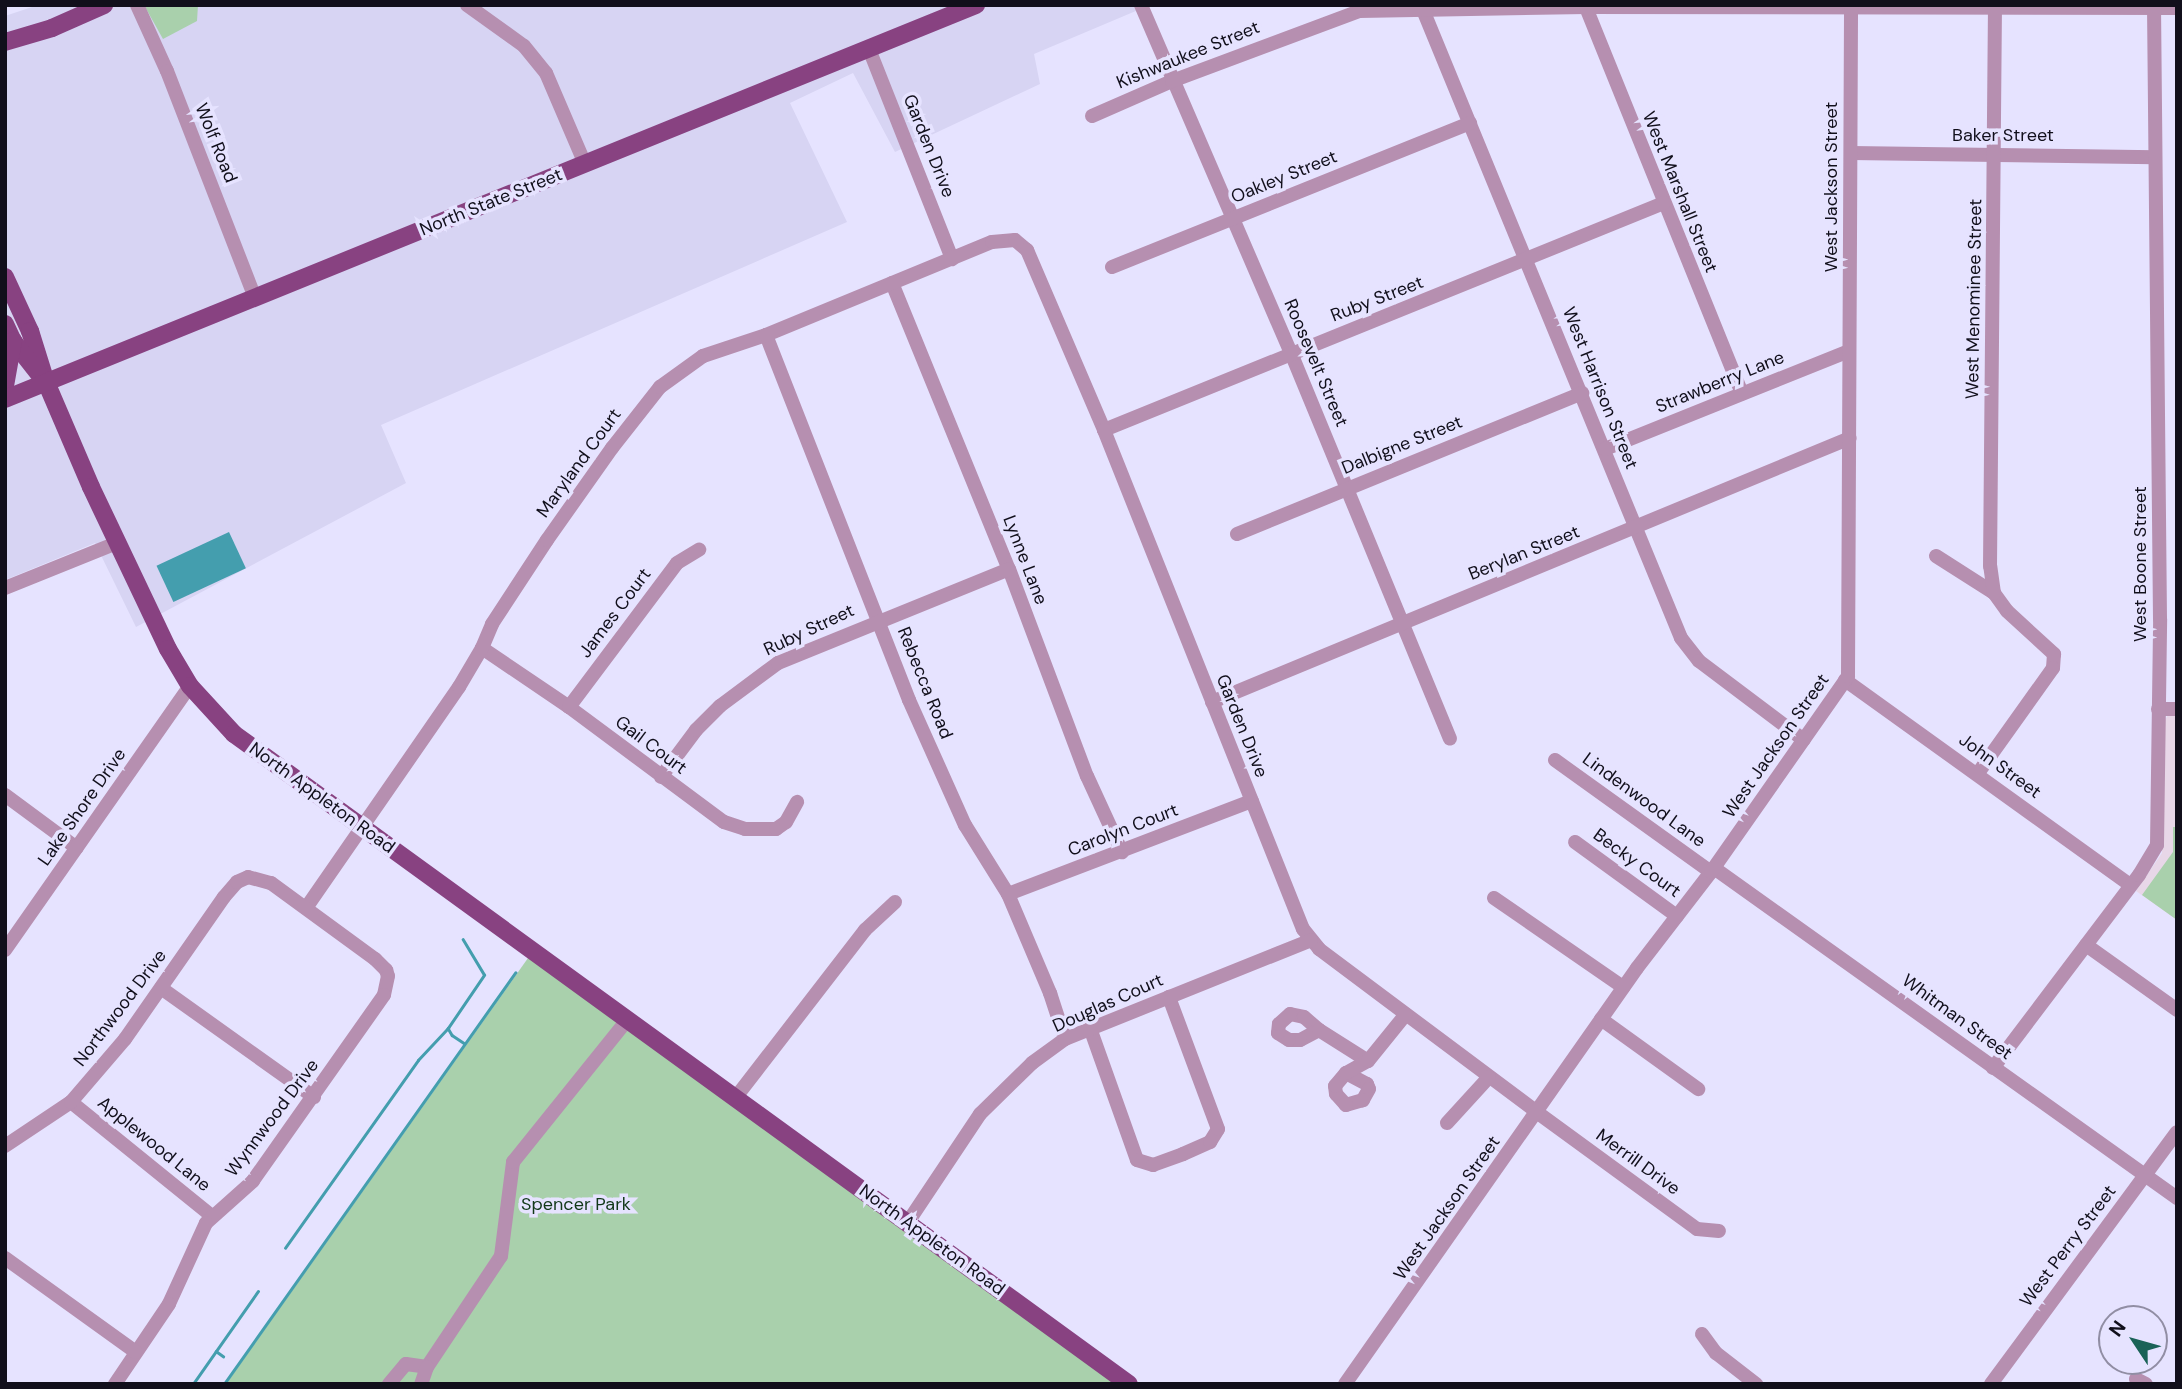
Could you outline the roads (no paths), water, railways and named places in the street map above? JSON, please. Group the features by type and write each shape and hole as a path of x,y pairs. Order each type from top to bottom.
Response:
{"main road":[{"path":"5,41 52,27 104,5"},
{"name":"North State Street","path":"5,399 976,5"},
{"path":"5,277 30,331 46,382"},
{"path":"5,324 13,341 46,382"},
{"path":"5,386 13,341"},
{"name":"North Appleton Road","path":"46,382 167,649 190,686 234,734 1129,1384"}],"street":[{"name":"Wolf Road","path":"137,5 167,71 255,298"},
{"path":"467,5 524,46 546,72 585,164"},
{"name":"Roosevelt Street","path":"1141,5 1291,353 1450,738"},
{"name":"Kishwaukee Street","path":"1093,116 1172,81 1359,11 1422,6 2177,8"},
{"name":"West Harrison Street","path":"1422,6 1681,638 1699,661 1804,740"},
{"name":"West Marshall Street","path":"1586,6 1742,393"},
{"name":"West Jackson Street","path":"1345,1384 1538,1114 1623,987 1713,870 1846,680 1850,666 1851,6"},
{"name":"West Menominee Street","path":"1994,593 1990,566 1995,6"},
{"name":"West Boone Street","path":"1993,1068 2157,845 2160,504 2154,6"},
{"name":"Garden Drive","path":"869,49 952,258"},
{"name":"Oakley Street","path":"1112,268 1470,123"},
{"name":"Baker Street","path":"1851,153 2155,157"},
{"name":"Ruby Street","path":"1104,430 1664,203"},
{"name":"Maryland Court","path":"306,908 482,648 492,624 547,540 612,448 660,387 703,356 766,335 1002,240 1021,243 1031,260"},
{"name":"Garden Drive","path":"1031,260 1104,430 1296,916 1311,940 1538,1114"},
{"name":"Lynne Lane","path":"892,283 1009,569 1087,776 1122,852"},
{"name":"Rebecca Road","path":"766,335 837,522 879,619 909,700 965,825 1008,894 1050,993 1065,1039"},
{"name":"Strawberry Lane","path":"1605,449 1849,351"},
{"name":"Dalbigne Street","path":"1237,534 1582,393"},
{"name":"Berylan Street","path":"1212,702 1850,438"},
{"path":"5,588 117,543"},
{"name":"James Court","path":"569,707 677,563 699,551"},
{"path":"1936,556 1994,593 2007,611 2052,648 2054,654 2053,668 1978,773"},
{"name":"Ruby Street","path":"661,777 696,730 747,683 778,663 879,619 1009,569"},
{"name":"Gail Court","path":"482,648 569,707 714,817 746,829 776,829 786,822 797,802"},
{"name":"John Street","path":"1846,680 2130,885"},
{"name":"Lake Shore Drive","path":"5,950 190,686"},
{"path":"2158,709 2177,709"},
{"name":"Lindenwood Lane","path":"1555,760 1713,870"},
{"path":"5,795 77,848"},
{"name":"Carolyn Court","path":"1008,894 1252,801"},
{"name":"Becky Court","path":"1575,842 1677,916"},
{"name":"Whitman Street","path":"1713,870 2177,1199"},
{"name":"Northwood Drive","path":"5,1146 71,1102 125,1039 237,882 248,877 264,879 306,908"},
{"path":"1494,898 1623,987"},
{"path":"736,1097 865,930 895,902"},
{"name":"Wynnwood Drive","path":"115,1384 169,1304 200,1232 212,1216 253,1181 384,996 388,976 375,959 306,908"},
{"name":"Douglas Court","path":"908,1222 981,1114 1032,1063 1065,1039 1311,940"},
{"path":"2086,945 2177,1010"},
{"path":"161,988 314,1097"},
{"path":"1090,1028 1137,1160 1153,1165 1183,1154 1210,1142 1218,1129 1169,997"},
{"path":"1346,1073 1368,1061 1406,1014"},
{"path":"1601,1018 1698,1089"},
{"path":"421,1384 427,1367 501,1256 513,1163 628,1019"},
{"path":"1319,1030 1368,1061"},
{"path":"1447,1123 1489,1077"},
{"name":"Applewood Lane","path":"71,1102 212,1216"},
{"name":"Merrill Drive","path":"1538,1114 1698,1229 1719,1231"},
{"name":"West Perry Street","path":"1992,1384 2177,1132"},
{"path":"5,1258 136,1352"},
{"path":"1702,1334 1716,1353 1756,1384"},
{"path":"389,1384 406,1364 427,1367"}],"water":[{"path":"229,532 246,568 173,602 156,566"}],"waterway":[{"path":"285,1248 418,1060 448,1028 484,975 463,940"},
{"path":"224,1384 515,973"},
{"path":"448,1028 452,1035 464,1043"},
{"path":"193,1384 258,1291"},
{"path":"216,1351 223,1356"}],"park label":[{"name":"Spencer Park","path":"576,1204"}]}
